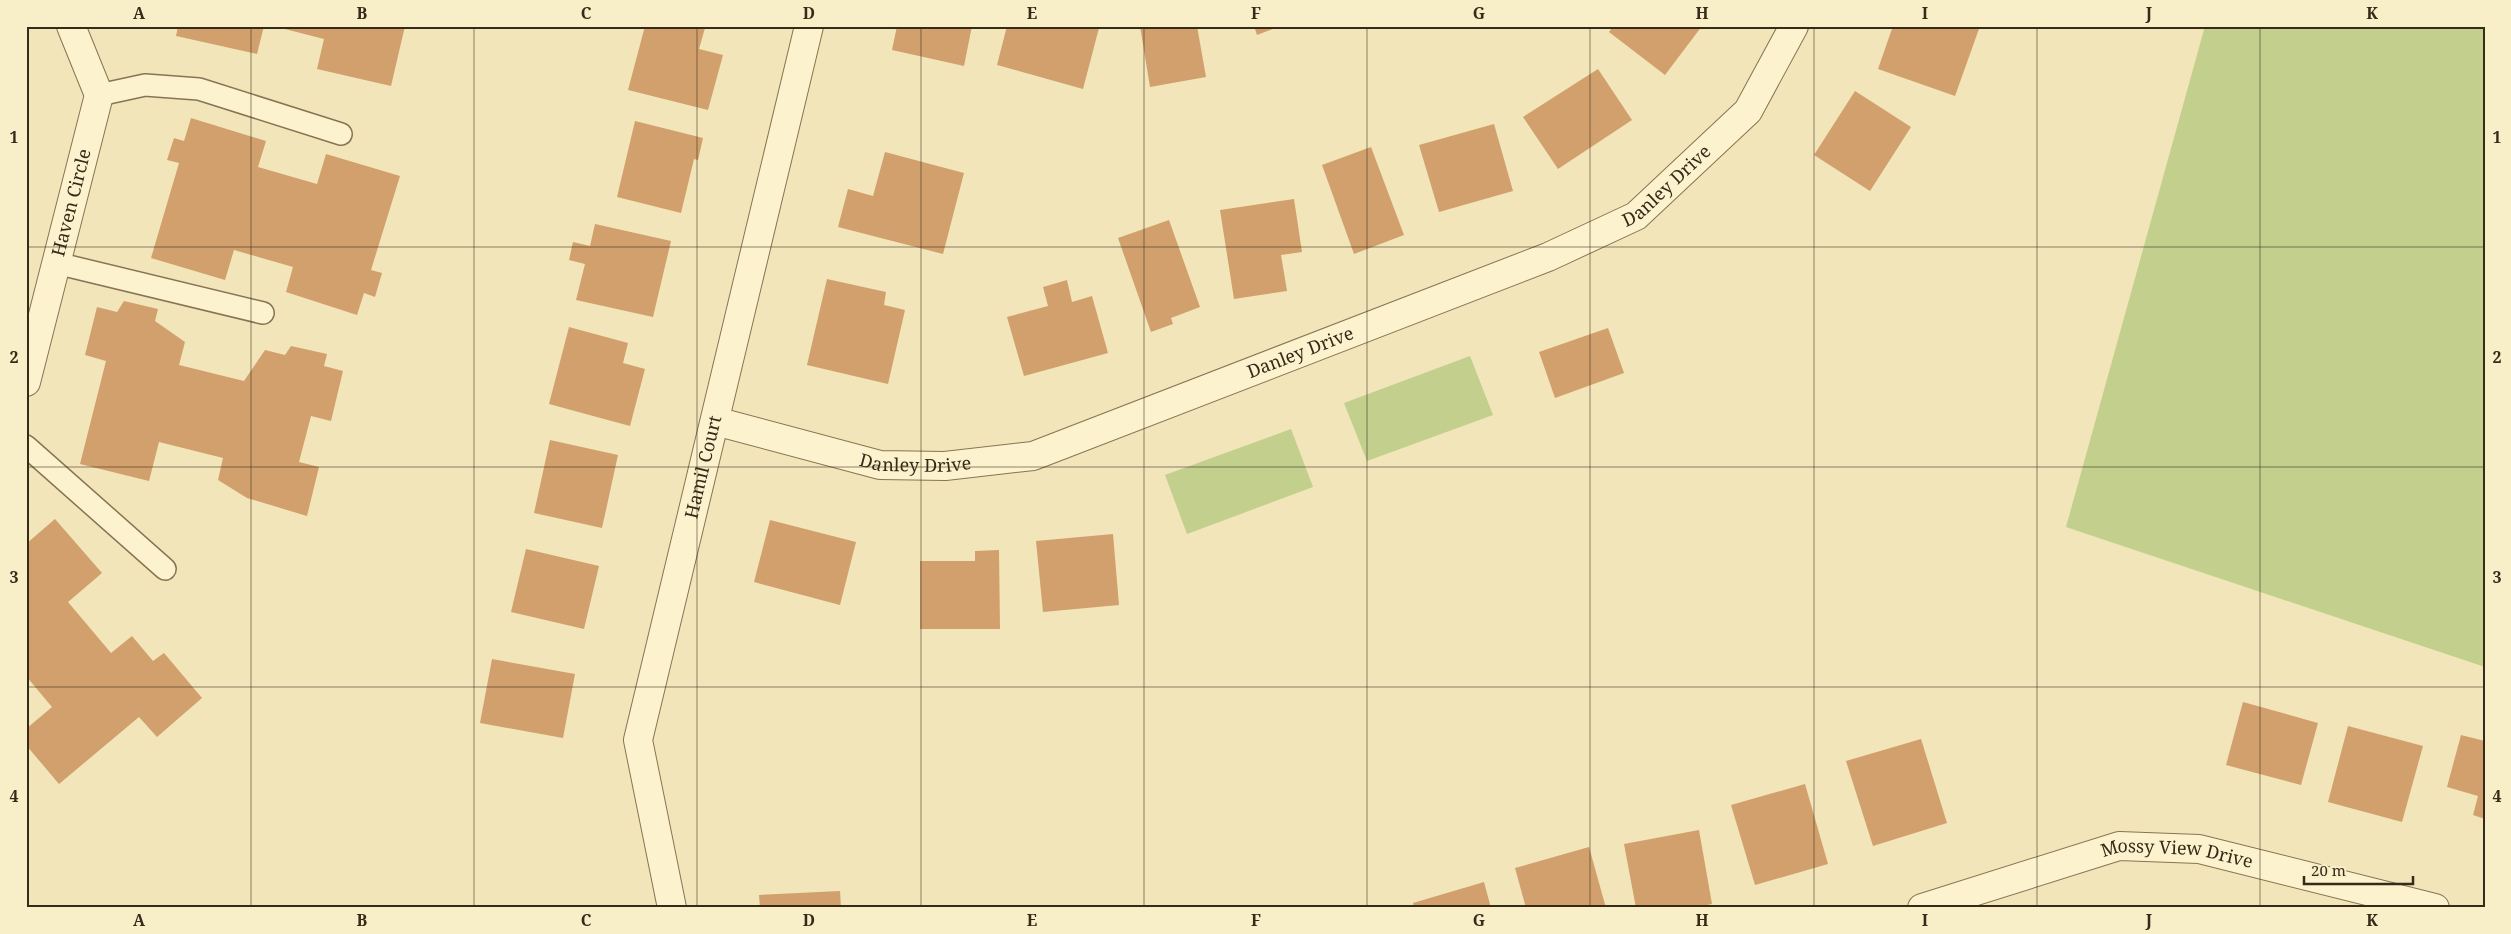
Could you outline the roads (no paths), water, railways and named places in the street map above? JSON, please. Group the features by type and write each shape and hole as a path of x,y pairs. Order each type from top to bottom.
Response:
{"street":[{"path":"71,26 100,95"},
{"name":"Hamil Court","path":"672,908 638,740 809,26"},
{"name":"Danley Drive","path":"715,421 880,465 945,466 1033,456 1548,257 1636,216 1748,111 1794,26"},
{"name":"Haven Circle","path":"27,372 100,95"},
{"name":"Mossy View Drive","path":"1922,908 2119,846 2199,849 2436,908"}],"lane":[{"path":"100,95 145,85 199,89 341,134"},
{"path":"56,263 263,313"},
{"path":"26,446 165,569"}]}
